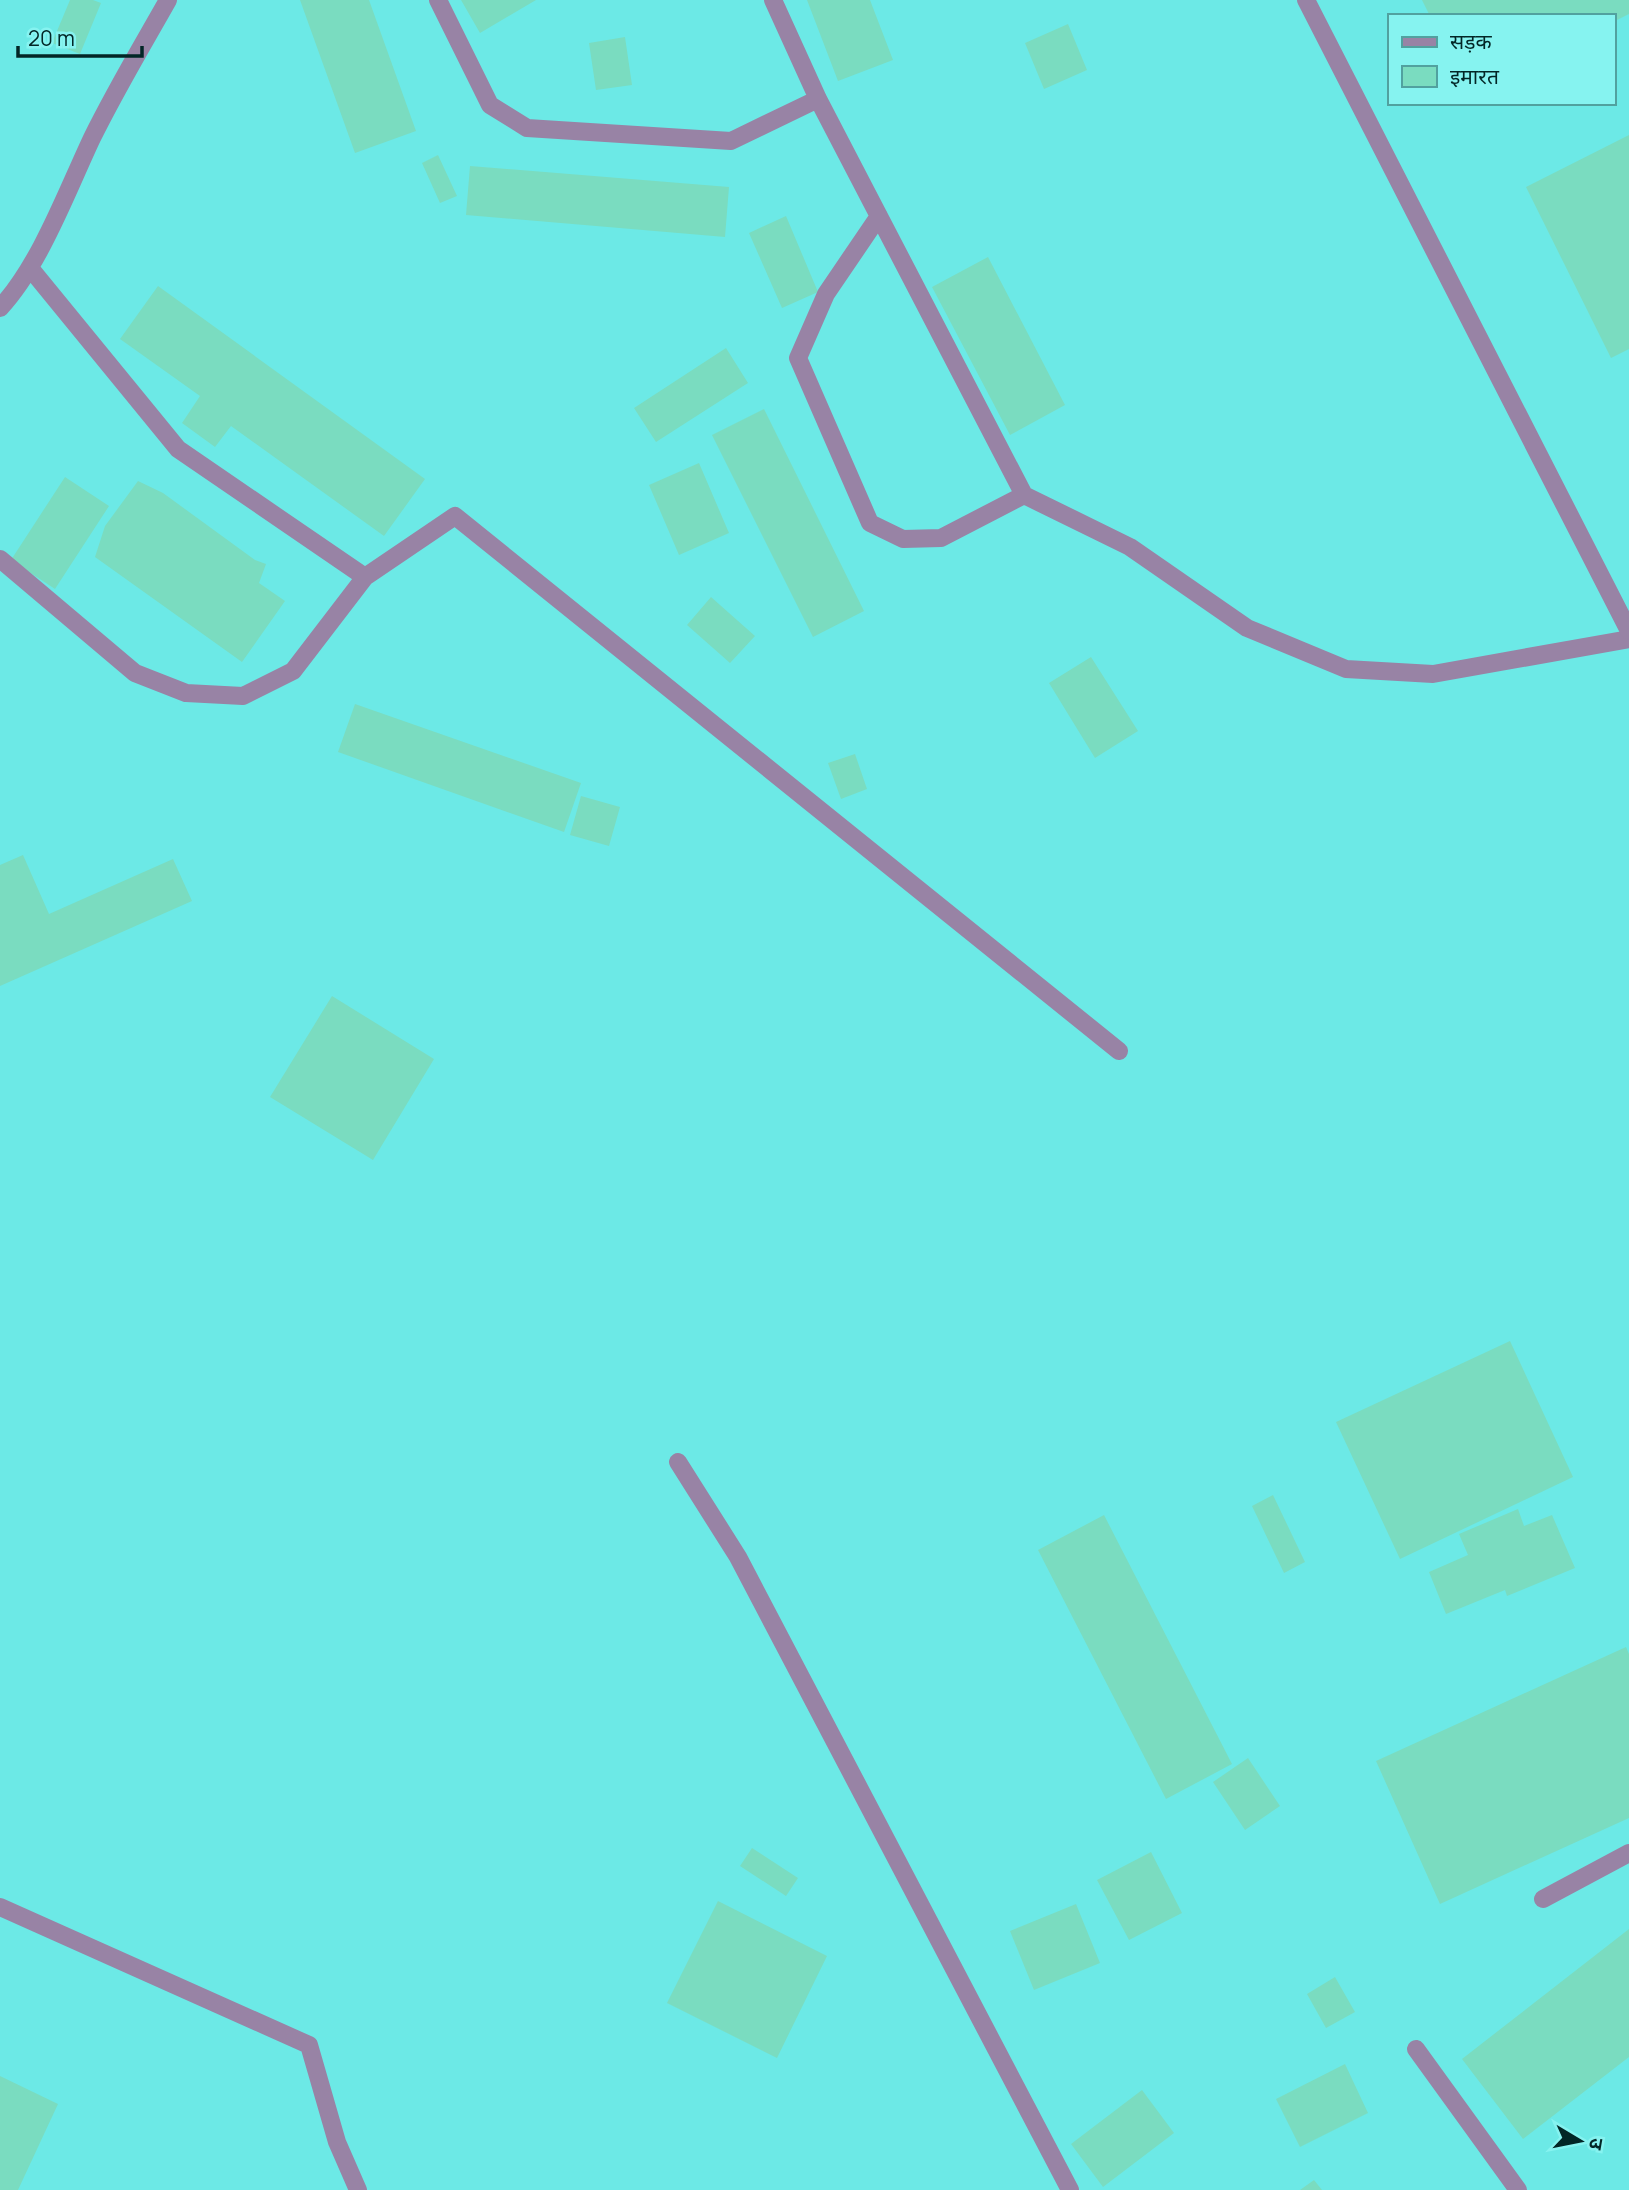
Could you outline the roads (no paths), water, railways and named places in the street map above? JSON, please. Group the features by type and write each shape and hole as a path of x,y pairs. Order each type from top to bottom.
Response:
{"street":[{"path":"0,308 30,268 104,113 168,0"},
{"path":"439,0 490,105 527,128 731,141 818,99"},
{"path":"773,0 818,99 1024,495 1130,547 1247,628 1346,668 1433,674 1629,639"},
{"path":"1306,0 1629,631"},
{"path":"879,216 826,294 798,358 870,523 903,539 941,538 1024,495"},
{"path":"30,268 178,449 365,577"},
{"path":"0,559 135,673 187,693 243,696 293,671 365,577 456,516 1119,1051"},
{"path":"678,1462 738,1557 1070,2190"},
{"path":"1544,1899 1629,1853"},
{"path":"0,1907 309,2045 337,2142 358,2190"},
{"path":"1416,2049 1518,2190"}]}
